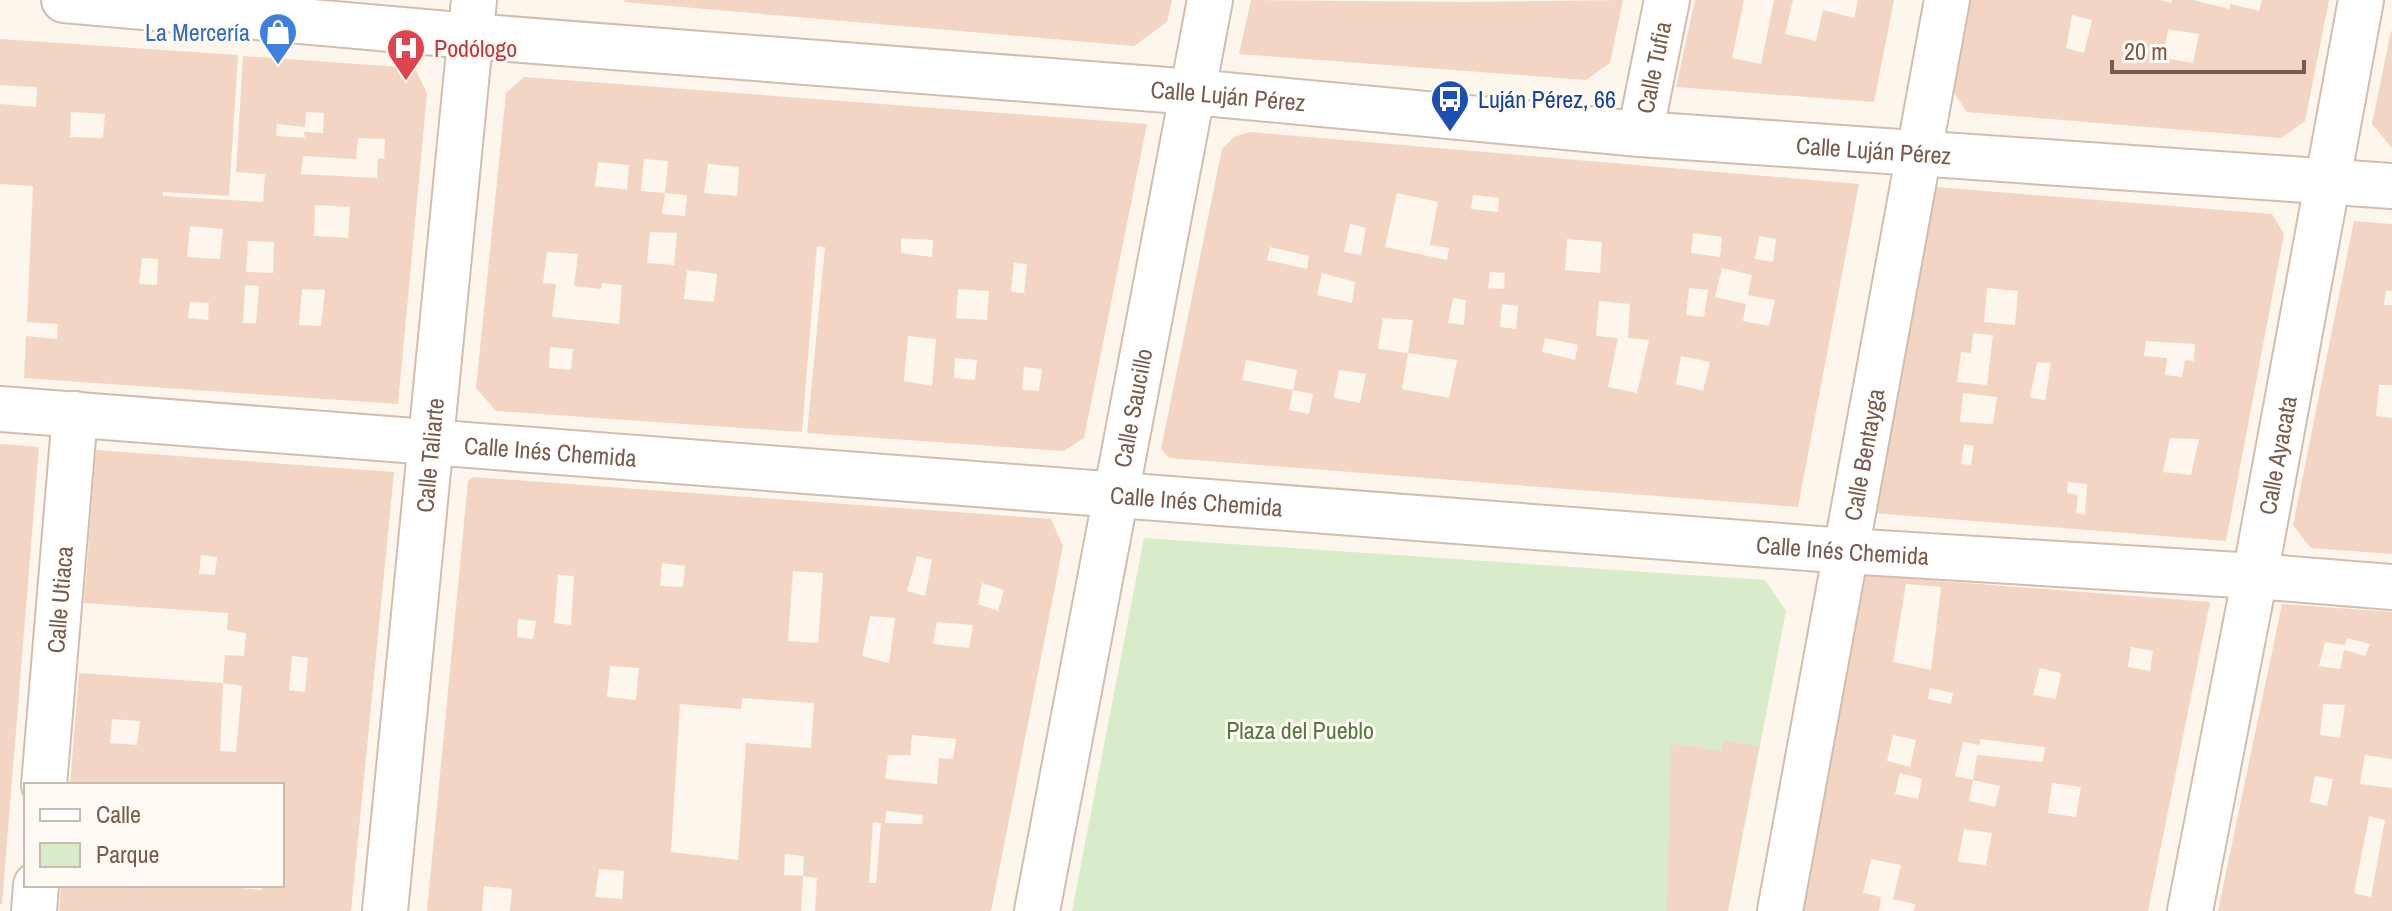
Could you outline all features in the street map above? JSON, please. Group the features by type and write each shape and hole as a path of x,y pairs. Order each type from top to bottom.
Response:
{"street":[{"name":"Calle Luján Pérez","path":"64,0 472,18 1640,134 2392,186"},
{"name":"Calle Saucillo","path":"1037,911 1210,0"},
{"name":"Calle Tufia","path":"1640,134 1667,0"},
{"name":"Calle Bentayga","path":"1780,911 1947,0"},
{"name":"Calle Ayacata","path":"2190,911 2361,0"},
{"name":"Calle Taliarte","path":"385,911 472,18"},
{"name":"Calle Inés Chemida","path":"0,409 432,440 1115,497 1846,551 2392,587"},
{"name":"Calle Utiaca","path":"44,783 75,414"},
{"path":"34,911 36,887"}],"green space":[{"name":"Plaza del Pueblo","path":"1144,538 1765,580 1786,611 1728,911 1072,911"}],"building":[{"path":"625,0 1172,0 1167,22 1134,46"},
{"path":"1251,0 1623,0 1610,63 1586,80 1239,54"},
{"path":"1695,0 1744,0 1732,58 1761,64 1774,0 1793,0 1785,34 1816,41 1823,10 1854,18 1858,0 1894,0 1874,102 1676,87"},
{"path":"1967,0 2160,0 2172,3 2172,0 2193,0 2230,9 2230,4 2259,11 2262,0 2329,0 2305,121 2281,138 1967,112 1950,87","holes":["2072,15 2092,20 2084,53 2066,48","2168,29 2199,34 2193,63 2163,58"]},
{"path":"2392,31 2392,148 2372,124"},
{"path":"0,39 238,55 229,196 163,192 163,196 263,202 265,174 236,172 243,56 415,68 427,94 398,404 24,378 26,336 57,339 58,324 27,322 33,186 0,184 0,104 36,107 37,87 0,85","holes":["71,112 105,114 103,138 70,137","306,112 324,113 323,133 304,132 305,138 276,136 277,124 305,127","358,138 385,139 384,159 378,158 377,178 301,174 303,156 356,159","315,205 350,207 348,238 314,236","190,226 223,229 220,259 187,257","248,241 274,242 273,273 246,272","142,258 158,259 157,285 139,284","245,285 259,286 256,323 243,323","302,289 325,290 321,326 299,325","190,302 209,303 208,320 188,318"]},
{"path":"524,77 1147,124 1084,438 1064,451 807,433 825,247 817,246 802,432 496,411 476,388 506,93","holes":["644,159 668,161 665,193 641,191","598,162 629,165 627,190 595,186","708,164 739,167 737,196 704,193","665,193 687,195 685,216 662,214","650,232 677,233 674,265 647,263","901,238 933,240 932,257 901,253","547,252 578,254 574,286 601,289 602,283 622,285 619,324 552,317 556,284 543,283","1014,263 1027,264 1024,293 1011,292","687,270 717,274 714,302 684,299","958,289 989,291 987,320 956,318","908,336 936,339 932,386 904,381","550,347 573,349 571,370 549,368","955,358 977,360 975,380 954,378","1024,367 1042,369 1039,391 1022,390"]},
{"path":"1249,132 1859,184 1798,507 1169,458 1161,449 1222,149 1234,137","holes":["1397,193 1438,202 1430,245 1449,248 1447,260 1385,247","1473,195 1499,198 1498,212 1471,209","1350,224 1366,228 1361,255 1344,252","1693,233 1722,237 1720,257 1691,253","1759,236 1776,239 1773,262 1755,259","1567,239 1602,242 1600,273 1565,270","1270,247 1309,256 1307,269 1267,260","1722,268 1752,275 1748,295 1775,300 1769,326 1743,321 1746,304 1715,297","1490,272 1505,273 1504,289 1488,288","1322,273 1355,282 1352,303 1317,295","1689,288 1708,290 1704,317 1686,315","1453,298 1466,300 1464,325 1448,323","1599,301 1630,304 1628,338 1649,340 1637,393 1608,387 1618,338 1596,336","1502,304 1518,306 1516,329 1500,327","1383,318 1413,320 1408,353 1378,349","1545,338 1578,345 1575,360 1542,352","1408,353 1457,360 1449,398 1402,389","1681,356 1710,362 1703,391 1676,384","1246,360 1297,370 1293,390 1242,380","1339,370 1366,374 1360,403 1334,398","1293,390 1313,394 1309,414 1289,410"]},
{"path":"1936,187 2272,214 2284,234 2226,541 1874,513","holes":["1987,288 2018,291 2015,325 1984,322","1973,333 1993,335 1987,385 1957,382 1961,352 1971,353","2146,341 2195,344 2194,361 2185,360 2182,377 2165,375 2167,358 2144,356","2037,362 2051,363 2045,400 2030,398","1963,393 1997,397 1993,424 1960,422","2170,438 2199,439 2191,475 2163,472","1964,444 1974,446 1971,465 1961,464","2068,482 2087,484 2085,515 2076,513 2078,495 2067,493"]},
{"path":"2354,221 2392,224 2392,291 2386,290 2384,305 2392,305 2392,385 2379,385 2376,416 2392,418 2392,554 2311,548 2293,525"},
{"path":"0,444 39,447 2,904 0,904"},
{"path":"96,450 394,472 351,911 59,911 61,887 232,887 262,890 263,887 284,887 284,783 70,783 79,673 223,683 225,655 244,656 246,633 227,630 228,613 84,603","holes":["201,555 217,557 215,575 199,574","292,656 308,658 305,692 289,690","223,683 242,686 236,752 220,751","112,719 140,721 137,745 110,743"]},
{"path":"473,477 1051,519 1063,546 991,911 815,911 817,878 803,876 801,911 510,911 512,889 484,886 482,911 427,911 468,481","holes":["917,556 932,560 925,596 907,591","662,563 685,566 683,587 660,586","793,571 823,573 818,643 788,641","558,575 574,576 571,625 554,623","982,583 1004,590 998,611 978,604","870,616 895,618 889,663 862,656","518,619 536,621 533,639 517,637","937,622 973,625 969,648 933,644","610,666 639,668 636,700 607,697","742,698 814,703 811,748 746,743 738,860 671,852 680,704 741,709","912,735 956,739 953,759 939,758 937,784 885,779 888,755 910,755","886,811 923,815 922,824 885,823","873,822 881,823 876,883 869,883","785,854 804,856 803,876 784,875","599,869 624,871 622,899 595,897"]},
{"path":"1864,575 2210,602 2148,911 1914,911 1915,904 1893,899 1901,865 1871,859 1863,893 1881,897 1879,911 1798,911","holes":["1906,584 1941,587 1931,670 1893,662","2131,647 2153,651 2150,671 2128,667","2040,668 2061,673 2056,699 2033,695","1930,688 1953,693 1951,704 1928,699","1893,735 1916,740 1910,767 1887,761","1980,739 2045,747 2043,762 1977,755 1973,780 1955,776 1963,742 1980,745","1900,773 1922,779 1918,799 1895,794","1973,780 2000,786 1995,807 1969,801","2052,783 2081,787 2076,817 2048,813","1964,829 1992,833 1986,865 1958,862"]},
{"path":"2282,604 2392,612 2392,759 2365,755 2360,784 2392,788 2392,911 2218,911","holes":["2347,638 2370,644 2365,656 2344,650 2340,669 2319,666 2325,642 2345,645","2323,704 2345,705 2340,738 2320,735","2315,776 2333,779 2327,806 2310,802","2369,816 2385,820 2371,897 2354,893"]},
{"path":"1724,741 1759,746 1728,911 1667,911 1671,744 1722,751"}],"place":[{"name":"La Mercería","path":"278,66"},
{"name":"Podólogo","path":"406,82"},
{"name":"Luján Pérez, 66","path":"1450,133"}]}
